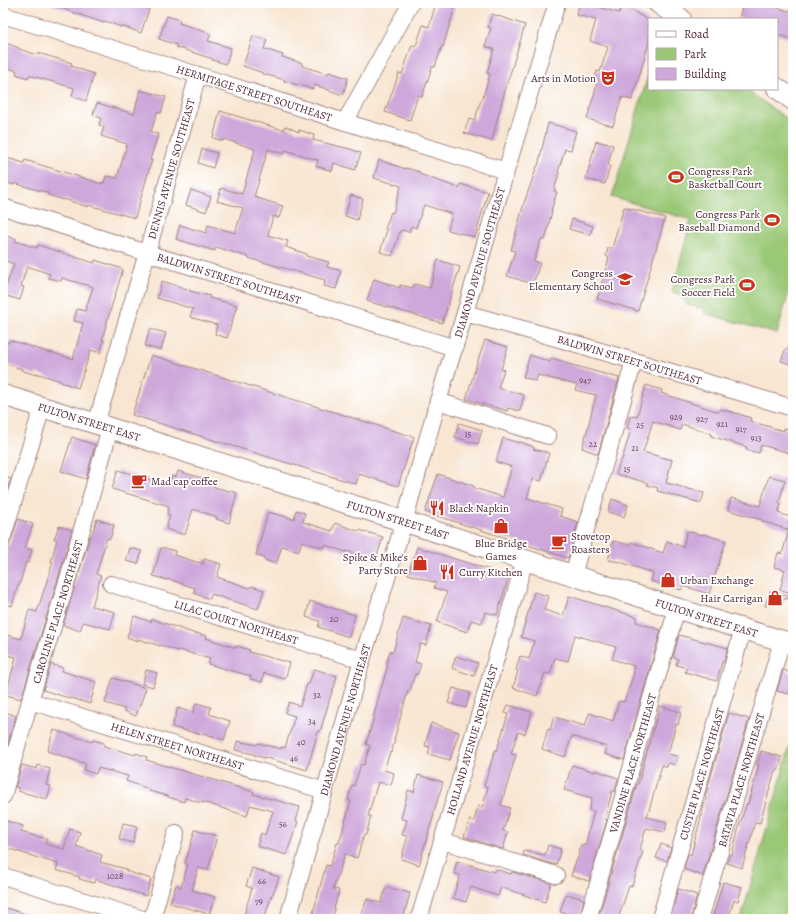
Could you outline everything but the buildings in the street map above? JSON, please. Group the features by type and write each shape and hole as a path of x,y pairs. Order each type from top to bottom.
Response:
{"main road":[{"path":"658,3 680,18"},
{"path":"778,89 793,100"},
{"name":"FULTON STREET EAST","path":"3,395 787,642"}],"street":[{"path":"345,122 411,3"},
{"name":"DIAMOND AVENUE SOUTHEAST","path":"404,522 438,401 557,3"},
{"name":"HERMITAGE STREET SOUTHEAST","path":"3,16 506,171"},
{"name":"DENNIS AVENUE SOUTHEAST","path":"103,426 147,254 198,75"},
{"name":"BALDWIN STREET SOUTHEAST","path":"3,207 147,254 455,348"},
{"name":"BALDWIN STREET SOUTHEAST","path":"465,313 793,408"},
{"path":"573,575 634,361"},
{"path":"438,401 548,436"},
{"path":"3,536 42,408"},
{"name":"CAROLINE PLACE NORTHEAST","path":"3,796 30,701 70,572 103,426"},
{"name":"DIAMOND AVENUE NORTHEAST","path":"288,919 362,660 404,522"},
{"name":"HOLLAND AVENUE NORTHEAST","path":"419,919 525,560"},
{"name":"LILAC COURT NORTHEAST","path":"111,584 362,660"},
{"name":"VANDINE PLACE NORTHEAST","path":"588,919 677,608"},
{"name":"CUSTER PLACE NORTHEAST","path":"660,919 743,629"},
{"name":"BATAVIA PLACE NORTHEAST","path":"700,919 762,708 787,642"},
{"name":"HELEN STREET NORTHEAST","path":"30,701 325,791"},
{"path":"152,919 176,833"},
{"path":"443,841 556,875"},
{"path":"3,876 143,919"}],"green space":[{"path":"648,75 648,90 746,90 793,123 793,277 777,334 704,313 705,309 688,305 680,295 672,292 691,220 612,197"},
{"path":"793,737 793,919 741,919 790,746"}],"place":[{"name":"Arts in Motion","path":"608,78"},
{"name":"Congress Park Basketball Court","path":"676,177"},
{"name":"Congress Park Baseball Diamond","path":"772,220"},
{"name":"Congress Elementary School","path":"625,279"},
{"name":"Congress Park Soccer Field","path":"747,285"},
{"name":"Mad cap coffee","path":"139,481"},
{"name":"Black Napkin","path":"437,508"},
{"name":"Blue Bridge Games","path":"501,526"},
{"name":"Stovetop Roasters","path":"559,542"},
{"name":"Spike & Mike's Party Store","path":"420,563"},
{"name":"Curry Kitchen","path":"447,572"},
{"name":"Urban Exchange","path":"668,580"},
{"name":"Hair Carrigan","path":"775,598"}]}
